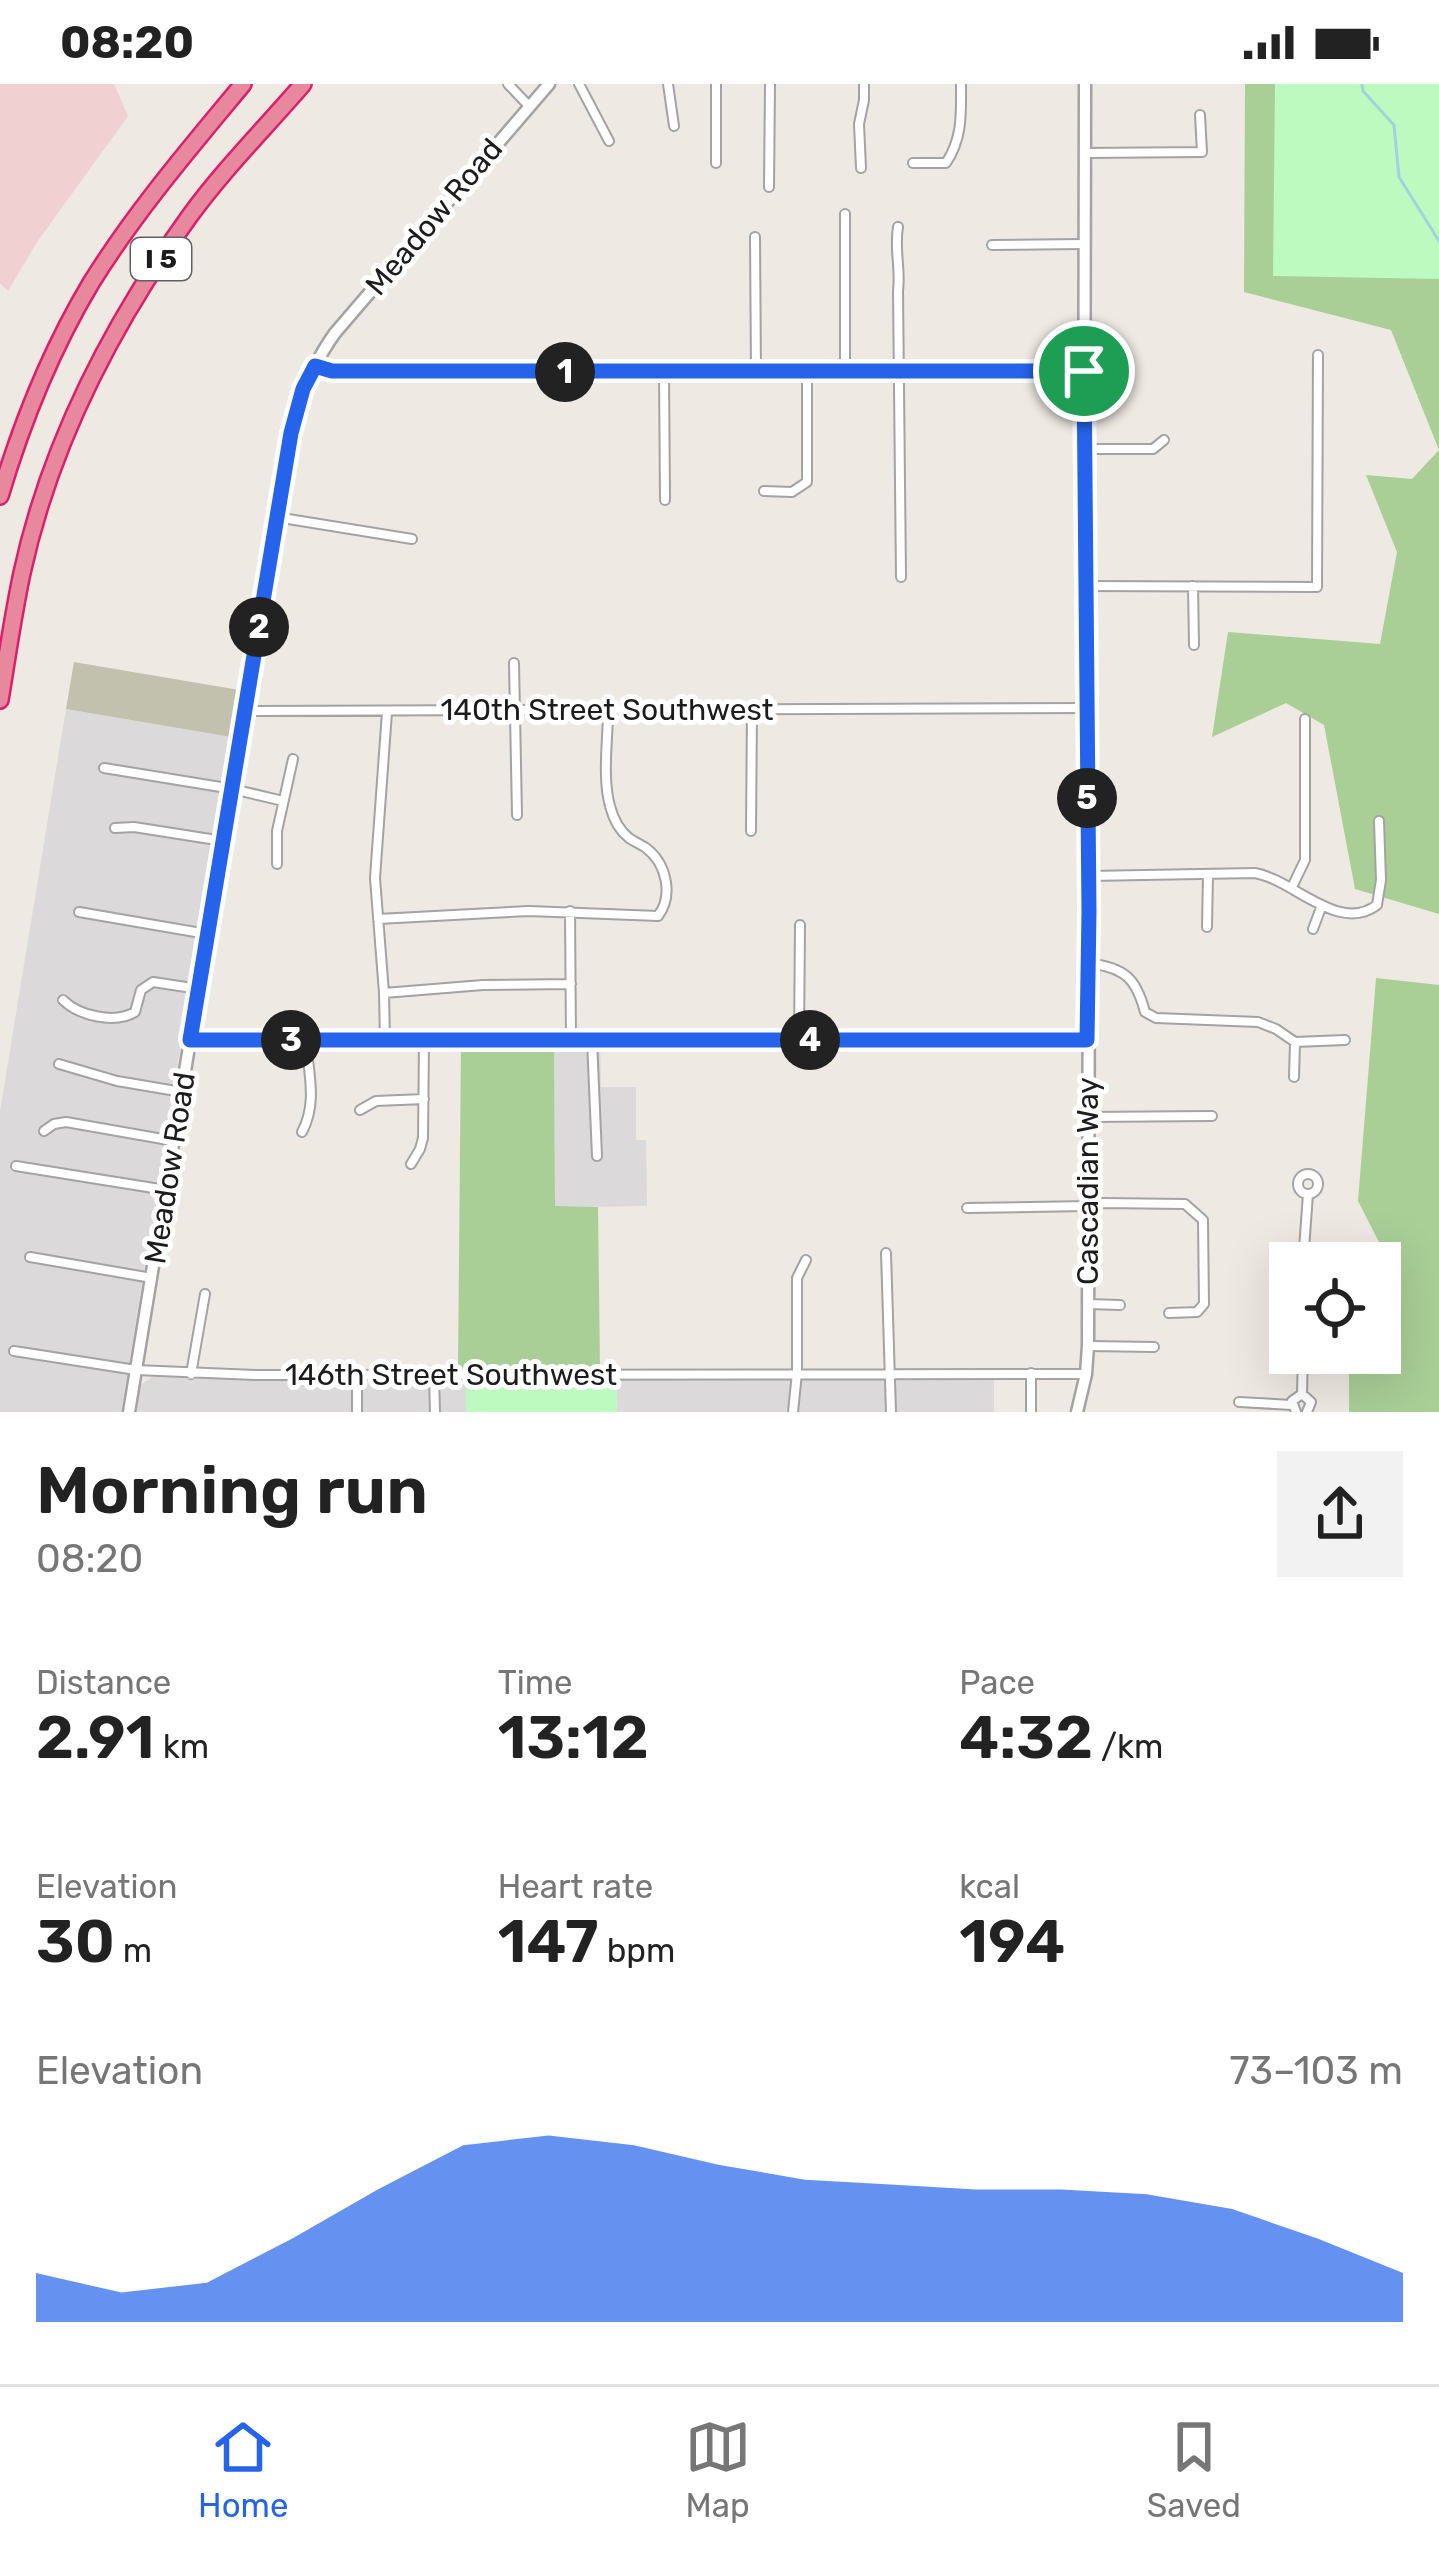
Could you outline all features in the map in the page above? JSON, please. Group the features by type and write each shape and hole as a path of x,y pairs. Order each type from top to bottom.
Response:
{"highway":[{"name":"I 5","path":"0,496 32,402 92,283 176,164 243,84"},
{"name":"I 5","path":"0,700 22,571 37,518 92,378 135,298 191,215 303,84"}],"street":[{"path":"508,84 529,106"},
{"name":"Meadow Road","path":"129,1412 296,410 335,334 549,84"},
{"path":"579,84 609,141"},
{"path":"668,84 674,126"},
{"path":"716,84 716,163"},
{"path":"770,84 770,187"},
{"path":"861,168 864,84"},
{"path":"913,163 946,163 952,154 961,123 961,84"},
{"name":"Cascadian Way","path":"1077,1412 1088,1346 1085,84"},
{"path":"1086,153 1202,152 1200,116"},
{"path":"845,214 845,372"},
{"path":"898,227 901,577"},
{"path":"755,237 756,372"},
{"path":"992,244 1085,244"},
{"path":"1084,586 1317,587 1318,355"},
{"path":"315,366 332,371 1084,371"},
{"path":"664,372 665,500"},
{"path":"764,491 792,492 806,482 807,372"},
{"path":"1084,449 1153,448 1164,440"},
{"path":"276,517 412,539"},
{"path":"1192,586 1194,645"},
{"path":"514,664 517,814"},
{"name":"140th Street Southwest","path":"246,711 1086,708"},
{"path":"751,831 752,709"},
{"path":"378,919 570,911 658,916 666,902 661,866 615,822 610,807 608,710"},
{"path":"385,1040 374,878 387,712"},
{"path":"1292,886 1305,860 1304,719"},
{"path":"277,864 277,831 293,759"},
{"path":"104,768 283,801"},
{"path":"1089,876 1255,873 1292,886 1322,905 1364,913 1377,904 1381,880 1379,821"},
{"path":"115,828 224,842"},
{"path":"1207,928 1208,874"},
{"path":"1312,929 1322,905"},
{"path":"570,911 571,1040"},
{"path":"79,913 209,934"},
{"path":"799,1040 800,925"},
{"path":"1089,963 1111,966 1126,975 1139,991 1145,1012 1156,1018 1258,1022 1295,1042 1345,1040"},
{"path":"63,1000 73,1011 119,1019 135,1012 141,990 153,982 199,989"},
{"path":"384,993 571,984"},
{"path":"190,1040 1087,1040"},
{"path":"302,1132 311,1115 306,1040"},
{"path":"592,1040 597,1156"},
{"path":"411,1164 423,1138 424,1041"},
{"path":"1294,1077 1295,1042"},
{"path":"59,1064 117,1081 182,1091"},
{"path":"360,1110 376,1101 424,1099"},
{"path":"1088,1118 1212,1116"},
{"path":"44,1131 66,1122 174,1141"},
{"path":"16,1166 166,1190"},
{"path":"1305,1242 1308,1194"},
{"path":"967,1208 1185,1204 1203,1220 1204,1304 1197,1312 1169,1313"},
{"path":"886,1252 890,1412"},
{"path":"30,1257 152,1278"},
{"path":"794,1412 797,1278 806,1260"},
{"path":"191,1374 205,1294"},
{"path":"1088,1304 1120,1305"},
{"path":"1088,1346 1154,1347"},
{"name":"146th Street Southwest","path":"14,1351 191,1374 1086,1373"},
{"path":"1031,1373 1031,1412"},
{"path":"1302,1374 1302,1394 1311,1402 1307,1412"},
{"path":"357,1376 357,1412"},
{"path":"434,1376 435,1412"},
{"path":"1239,1402 1294,1408 1294,1398 1302,1394"}],"shaded area":[{"path":"0,84 114,84 128,116 37,242 8,291 0,283"},
{"path":"74,662 239,690 231,737 66,709"},
{"path":"66,709 231,737 121,1412 0,1412 0,1111"},
{"path":"554,1044 600,1044 601,1087 636,1087 636,1140 646,1140 647,1206 555,1207"},
{"path":"152,1377 466,1379 466,1412 137,1412 139,1386"},
{"path":"616,1379 994,1379 994,1412 617,1412"}],"green space":[{"path":"1245,84 1439,84 1439,450 1391,330 1244,292"},
{"path":"1275,84 1439,84 1439,279 1273,276"},
{"path":"1439,450 1439,914 1355,889 1324,725 1286,703 1212,737 1228,632 1380,644 1397,552 1366,475 1412,479"},
{"path":"1376,978 1439,985 1439,1412 1349,1412 1349,1374 1401,1374 1401,1242 1379,1242 1358,1201"},
{"path":"554,1044 555,1206 598,1207 600,1368 458,1368 461,1045"},
{"path":"466,1379 616,1379 617,1412 466,1412"}],"waterway":[{"path":"1362,84 1394,125 1399,177 1439,241"}],"route":[{"path":"315,366 332,371 466,373 1084,371 1087,1040 190,1040 291,433 315,366"}]}
